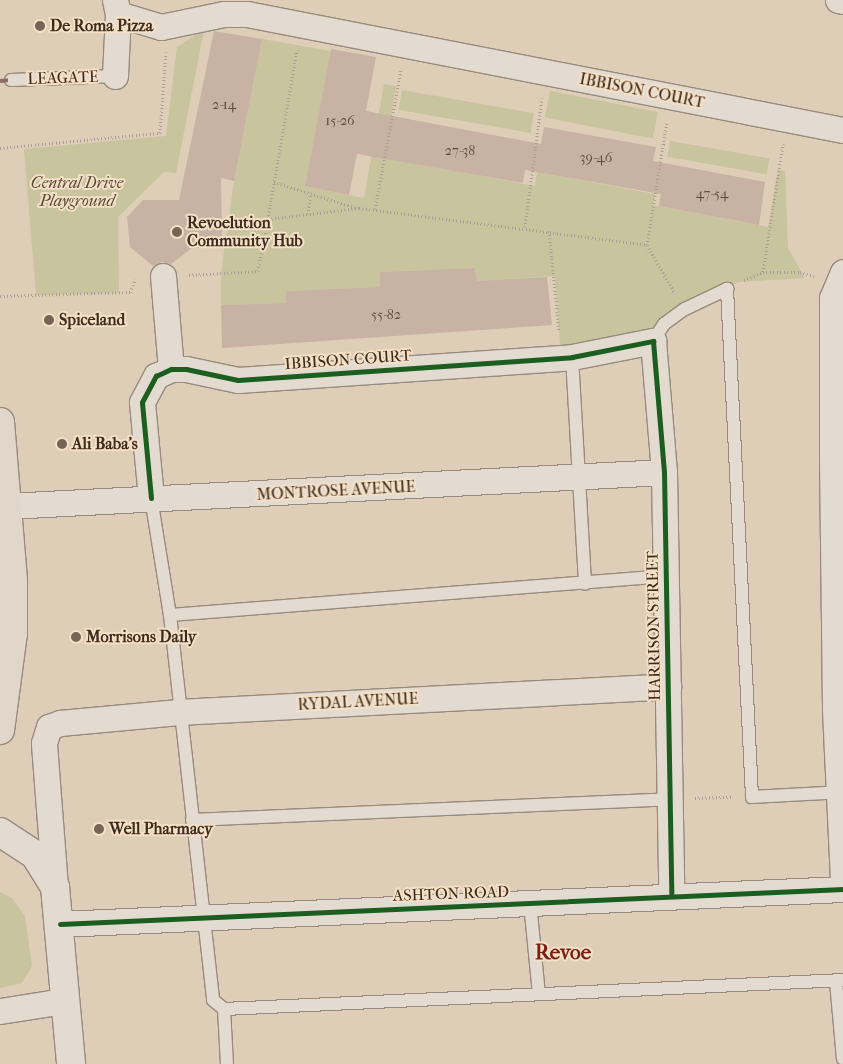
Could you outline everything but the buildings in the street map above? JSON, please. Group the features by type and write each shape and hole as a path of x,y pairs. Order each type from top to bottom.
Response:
{"main road":[{"path":"0,422 13,634 0,730"},
{"path":"0,832 35,855 55,887 60,924 64,1001 71,1064"}],"street":[{"path":"838,0 843,1"},
{"path":"115,76 116,7"},
{"name":"IBBISON COURT","path":"116,7 144,23 168,26 224,14 247,14 843,130"},
{"path":"151,498 142,402 156,376 170,369 163,276"},
{"path":"839,277 839,710 843,877"},
{"name":"IBBISON COURT","path":"170,369 186,368 238,380 655,349"},
{"name":"HARRISON STREET","path":"655,349 664,472 671,894"},
{"name":"MONTROSE AVENUE","path":"4,492 151,498 664,472"},
{"name":"RYDAL AVENUE","path":"55,887 44,743 49,727 60,723 178,712 668,686"},
{"name":"ASHTON ROAD","path":"60,924 203,915 530,903 671,894 843,889"},
{"path":"0,1011 64,1001"}],"lane":[{"name":"LEAGATE","path":"11,80 115,76"},
{"path":"655,349 664,324 685,309 727,289 752,797 841,792"},
{"path":"566,357 584,584"},
{"path":"151,498 170,615 178,712 213,1000 224,1009 840,980 843,1059"},
{"path":"170,615 584,584 666,576"},
{"path":"192,820 670,799"},
{"path":"530,903 539,994"},
{"path":"224,1009 227,1064"}],"path":[{"path":"0,296 130,292 136,278 258,271 302,24"},
{"path":"0,148 160,133 168,26"},
{"path":"375,209 405,46"},
{"path":"524,227 547,73"},
{"path":"671,96 647,245 685,309"},
{"path":"763,272 787,118"},
{"path":"274,182 359,208"},
{"path":"308,214 311,193"},
{"path":"268,219 359,208 375,209 524,227 647,245"},
{"path":"549,231 566,357"},
{"path":"727,289 763,272 800,272 839,277"},
{"path":"670,799 752,797"}],"green space":[{"name":"Central Drive Playground","path":"204,30 176,173 164,172 118,217 119,293 36,295 24,149 166,136 177,47"},
{"path":"262,39 331,51 305,186 364,198 384,84 396,86 384,158 535,186 537,172 655,194 653,205 768,227 778,170 785,171 788,248 805,278 738,282 685,309 653,341 561,358 555,276 477,281 475,268 380,272 380,287 286,291 286,303 221,305 221,273 234,181"},
{"path":"402,90 534,113 530,133 399,110"},
{"path":"550,91 658,112 653,138 545,118"},
{"path":"670,141 769,159 767,174 667,157"},
{"path":"0,892 12,898 25,916 32,966 22,983 0,988"}],"marked path":[{"path":"0,81 11,80"}],"cycle path":[{"path":"151,498 142,402 156,376 171,369 186,369 238,380 572,357 653,341 664,472 671,894"},
{"path":"60,924 843,889"}],"place":[{"name":"De Roma Pizza","path":"40,26"},
{"name":"Revoelution Community Hub","path":"177,232"},
{"name":"Spiceland","path":"49,320"},
{"name":"Ali Baba's","path":"62,444"},
{"name":"Morrisons Daily","path":"76,637"},
{"name":"Well Pharmacy","path":"99,829"}],"district":[{"name":"Revoe","path":"563,952"}]}
